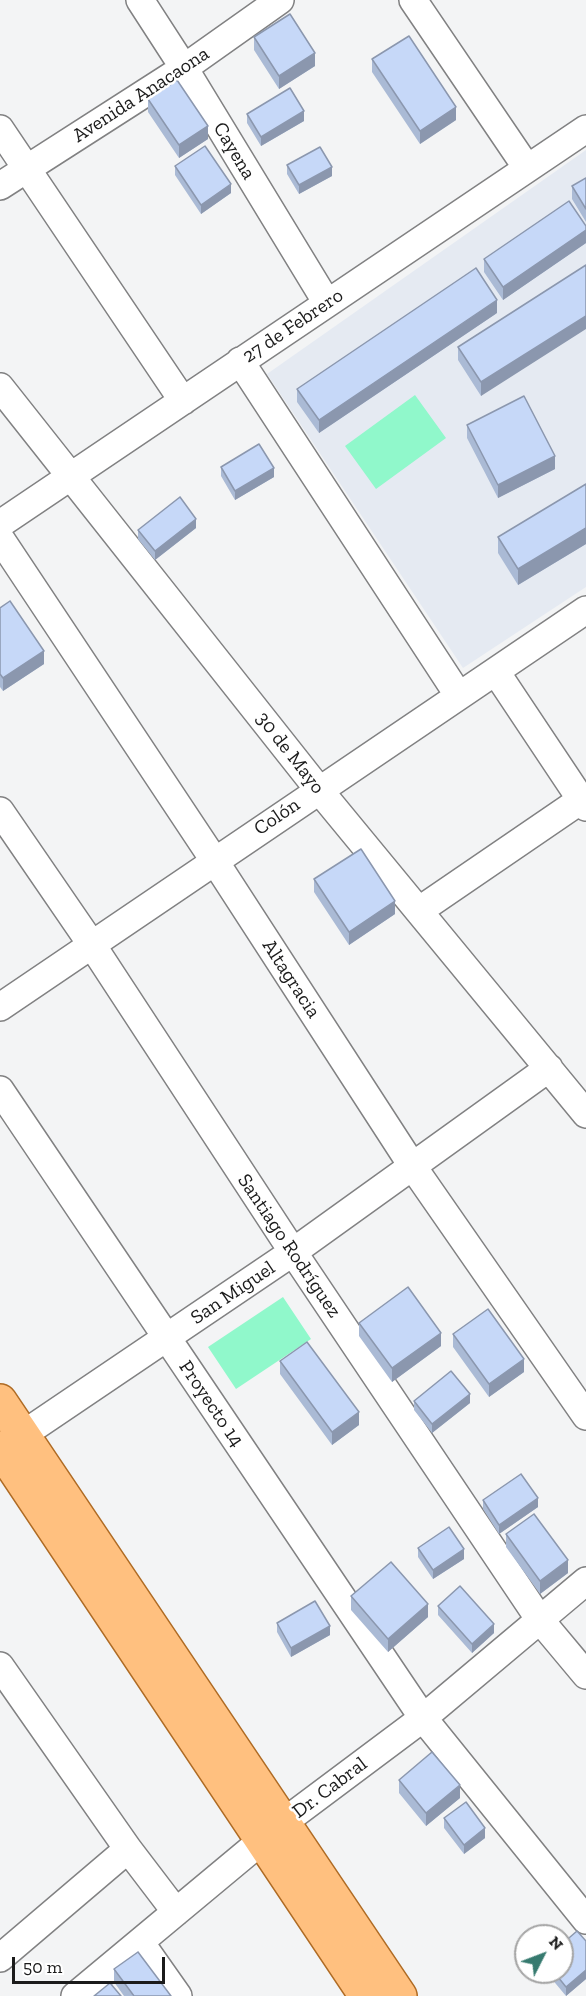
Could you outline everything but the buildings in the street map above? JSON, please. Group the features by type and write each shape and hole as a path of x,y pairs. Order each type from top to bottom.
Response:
{"main road":[{"path":"0,1401 6,1445 274,1831 400,1996"},
{"path":"274,1831 366,1996"}],"street":[{"name":"Cayena","path":"140,0 327,303"},
{"name":"Avenida Anacaona","path":"0,186 184,68 280,0"},
{"path":"412,0 527,168"},
{"path":"0,129 183,400"},
{"name":"27 de Febrero","path":"0,524 70,474 586,129"},
{"path":"240,361 459,696"},
{"name":"30 de Mayo","path":"0,387 319,790 586,1114"},
{"name":"Altagracia","path":"0,538 214,860 413,1167 586,1416"},
{"name":"Colón","path":"0,1007 586,610"},
{"path":"420,910 584,804 496,672"},
{"name":"Santiago Rodríguez","path":"0,811 92,945 293,1252 540,1620 586,1675"},
{"name":"San Miguel","path":"6,1445 293,1252 549,1068"},
{"name":"Proyecto 14","path":"0,1090 423,1718 586,1920"},
{"name":"Dr. Cabral","path":"75,1996 274,1831 423,1718 586,1581"},
{"path":"0,1666 128,1849 176,1912"},
{"path":"2,1952 128,1849"},
{"path":"140,1942 178,1996"}],"shaded area":[{"path":"586,150 586,587 463,668 267,374"}],"green space":[{"path":"415,395 446,438 376,489 345,446"},
{"path":"283,1297 311,1339 236,1389 208,1347"}]}
